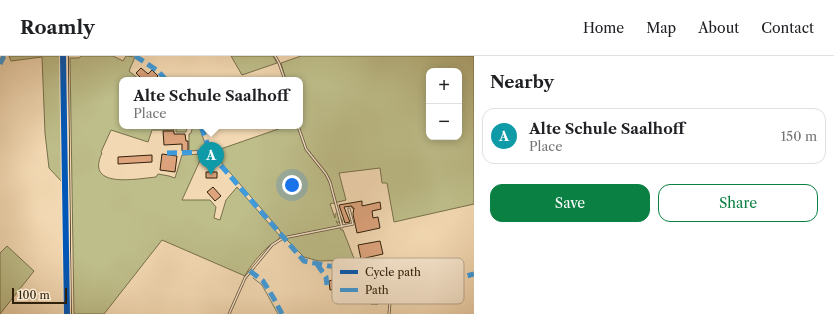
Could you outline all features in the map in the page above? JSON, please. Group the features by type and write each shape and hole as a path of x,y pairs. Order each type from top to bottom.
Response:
{"street":[{"path":"66,56 69,314"}],"lane":[{"path":"275,56 279,63 283,77"},
{"path":"299,129 306,149 326,174 330,182 342,227"},
{"path":"229,314 247,274 272,245 283,238 353,224 349,209"},
{"path":"389,314 390,304"}],"green space":[{"path":"9,56 61,56 63,183 49,168 45,133 42,57 11,61"},
{"path":"81,56 113,56 123,61 126,56 135,57 129,71 136,77 119,77 119,129 174,129 152,130 148,142 111,130 101,152 99,164 100,172 106,177 126,180 156,177 158,174 175,178 182,155 203,154 182,200 210,200 216,207 214,218 220,220 226,200 237,187 280,236 277,241 269,246 259,256 249,268 245,276 162,240 104,314 74,314 70,58 79,58"},
{"path":"231,56 273,56 277,63 242,75"},
{"path":"301,56 474,56 474,204 394,222 387,183 382,183 380,168 339,173 346,200 330,204 335,218 335,214 338,212 343,222 341,224 336,221 341,230 343,230 354,258 332,258 332,261 319,261 304,257 282,235 279,229 212,152 278,129 303,129 303,77 285,77 281,63"},
{"path":"176,129 186,129 186,132 176,132"},
{"path":"192,129 200,129 207,149 206,150 189,151 189,134"},
{"path":"7,246 34,271 0,314 0,253"}],"building":[{"path":"141,68 148,74 152,70 158,76 140,77 136,73"},
{"path":"163,131 174,131 174,134 185,134 186,141 188,141 188,151 182,151 182,144 164,145"},
{"path":"162,154 177,156 175,172 160,170"},
{"path":"152,155 152,162 118,164 118,157"},
{"path":"206,172 217,172 217,178 206,178"},
{"path":"213,187 221,196 215,201 207,192"},
{"path":"362,201 362,206 380,202 381,209 372,211 373,218 378,217 380,228 357,233 353,214 354,208 352,208 352,206 344,207 350,222 345,223 339,205"},
{"path":"380,241 383,254 361,258 358,245"},
{"path":"332,280 332,290 330,290 329,281"}],"waterway":[{"path":"253,278 262,285 278,314"}],"marked path":[{"path":"0,64 4,56"},
{"path":"135,56 158,71 163,77"},
{"path":"202,129 211,154 304,261 332,266"},
{"path":"167,153 210,152"},
{"path":"317,264 326,277 327,285"},
{"path":"250,271 263,281 282,314"},
{"path":"464,277 474,274"}],"cycle path":[{"path":"63,56 67,314"}],"place":[{"name":"Alte Schule Saalhoff","path":"211,175"}]}
